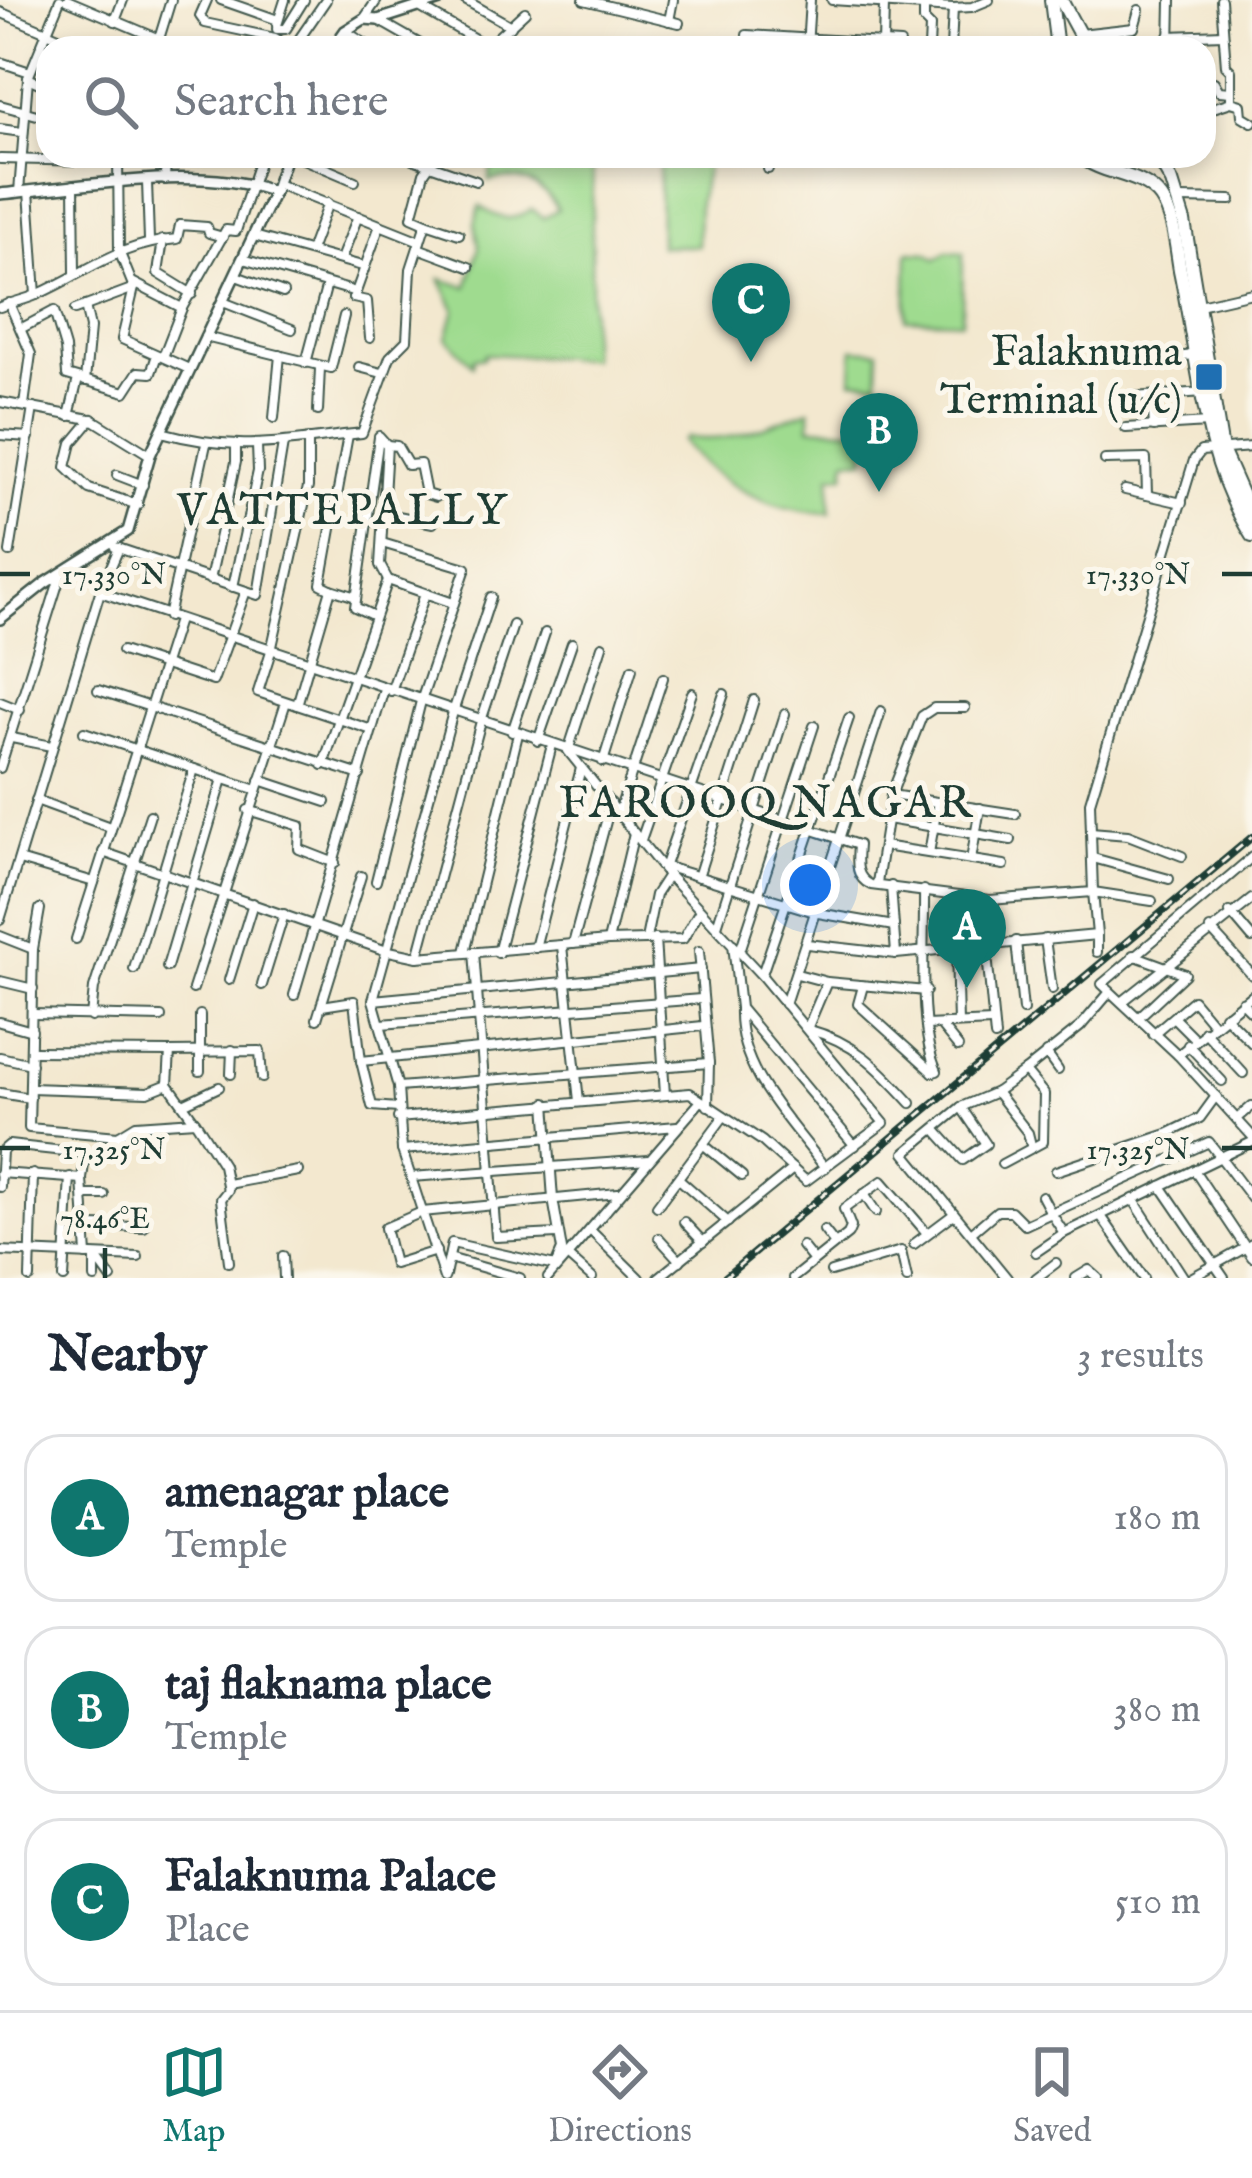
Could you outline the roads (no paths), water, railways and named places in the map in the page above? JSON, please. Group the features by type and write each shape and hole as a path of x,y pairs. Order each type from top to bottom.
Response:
{"highway":[{"path":"1051,0 1055,36"},
{"path":"1061,0 1080,34 1075,36"},
{"path":"1100,168 1148,186 1159,195 1170,221 1193,306 1217,450"},
{"path":"1168,168 1179,199 1208,422 1252,536"}],"street":[{"path":"44,36 63,0 79,2 145,36"},
{"path":"116,21 123,0"},
{"path":"162,36 171,0"},
{"path":"206,0 200,16 205,23 277,29 286,29 304,0"},
{"path":"221,0 283,36"},
{"path":"277,29 285,0"},
{"path":"300,36 326,0"},
{"path":"341,36 364,19 377,0"},
{"path":"364,19 378,20 440,0"},
{"path":"465,0 512,26"},
{"path":"584,0 674,22 673,0"},
{"path":"808,36 810,0"},
{"path":"832,0 953,8 972,8 988,0"},
{"path":"1171,0 1169,36 1222,34"},
{"path":"1221,0 1226,66 1232,70 1231,97"},
{"path":"883,36 884,4"},
{"path":"924,7 929,36"},
{"path":"421,8 468,36"},
{"path":"952,36 953,8"},
{"path":"1080,34 1134,28 1139,10"},
{"path":"0,12 55,36"},
{"path":"500,36 524,12"},
{"path":"378,20 406,36"},
{"path":"345,31 353,36"},
{"path":"747,35 758,36"},
{"path":"36,56 29,75 19,159 36,295"},
{"path":"0,62 36,79"},
{"path":"1216,86 1241,105 1242,116 1252,122"},
{"path":"1216,105 1231,97"},
{"path":"0,105 36,116"},
{"path":"0,129 23,132"},
{"path":"0,159 36,159"},
{"path":"117,168 119,251 134,285 122,339 189,369"},
{"path":"165,180 166,168"},
{"path":"22,328 55,312 65,348 65,371 128,392 138,372 151,373 228,229 236,231 256,168"},
{"path":"0,619 61,574 113,547 128,531 150,455 282,168"},
{"path":"324,168 355,181"},
{"path":"428,168 412,218 458,234"},
{"path":"449,168 476,181"},
{"path":"0,194 165,180 250,183 328,203 469,267"},
{"path":"147,182 149,241"},
{"path":"74,185 75,272"},
{"path":"1179,199 1231,200"},
{"path":"310,251 328,203"},
{"path":"340,260 358,216"},
{"path":"362,434 389,357 407,340 411,269 426,224"},
{"path":"10,552 29,437 31,354 22,328 5,305 36,295 119,251 178,238 180,225 207,227 209,233 224,237"},
{"path":"370,338 367,301 353,298 380,225"},
{"path":"254,236 362,266"},
{"path":"164,240 158,273 192,294"},
{"path":"243,259 356,292"},
{"path":"236,276 283,293"},
{"path":"306,362 327,284"},
{"path":"68,416 81,380 89,328 80,308 134,285 182,308"},
{"path":"1193,306 1252,293"},
{"path":"223,302 292,329"},
{"path":"206,338 331,368 344,316"},
{"path":"1166,358 1198,354"},
{"path":"274,418 280,355"},
{"path":"358,367 382,373"},
{"path":"318,411 320,368"},
{"path":"1133,397 1204,392"},
{"path":"1153,396 1154,427"},
{"path":"0,402 92,419 150,455"},
{"path":"92,419 72,443 66,466 88,489 137,505"},
{"path":"1126,428 1208,422"},
{"path":"160,432 206,445 236,446 379,436 387,445 397,446 408,465 420,464 426,494 436,497"},
{"path":"0,435 29,437"},
{"path":"348,435 321,584 356,597"},
{"path":"374,616 355,607 379,436"},
{"path":"308,439 308,487 272,651 257,692 372,730"},
{"path":"113,547 258,595 283,444"},
{"path":"76,939 164,663 177,570 206,445"},
{"path":"387,445 380,565 388,580 453,603"},
{"path":"210,581 236,446"},
{"path":"233,587 258,471 257,446"},
{"path":"1097,952 1090,802 1194,460 1201,451 1252,447"},
{"path":"1106,460 1147,459 1147,495"},
{"path":"117,476 143,485"},
{"path":"1124,490 1182,503"},
{"path":"383,512 433,523"},
{"path":"376,880 421,701 466,568 382,543"},
{"path":"0,920 113,547"},
{"path":"0,768 61,574"},
{"path":"323,764 388,580"},
{"path":"298,705 331,589"},
{"path":"122,651 213,681 246,591"},
{"path":"100,592 858,845 860,877 871,885 990,900 1094,892 1153,901"},
{"path":"294,995 372,730 425,594"},
{"path":"445,1278 402,1150 392,1055 373,1000 453,712 491,597"},
{"path":"418,957 481,721 513,625"},
{"path":"545,633 515,733 470,952 496,1237 557,1234"},
{"path":"538,740 572,643"},
{"path":"568,751 602,646"},
{"path":"603,762 632,669"},
{"path":"619,813 664,678"},
{"path":"98,690 360,775"},
{"path":"608,941 638,837 692,693"},
{"path":"665,1095 657,972 650,939 655,895 724,694"},
{"path":"698,877 754,700"},
{"path":"0,702 20,710"},
{"path":"193,989 286,702"},
{"path":"877,883 891,795 922,716 934,708 965,708"},
{"path":"785,1004 881,711"},
{"path":"718,926 785,714"},
{"path":"762,976 849,718"},
{"path":"740,951 814,726"},
{"path":"84,732 223,779 326,802"},
{"path":"12,737 52,747"},
{"path":"498,952 552,745"},
{"path":"322,1006 354,1001 372,1106 398,1113 486,1113 546,1103 689,1093 806,1181 884,1123 568,751"},
{"path":"535,948 581,766"},
{"path":"134,969 194,769"},
{"path":"167,968 223,779"},
{"path":"891,795 1016,814"},
{"path":"36,800 110,827"},
{"path":"929,854 938,801"},
{"path":"580,1101 566,982 567,945 611,802"},
{"path":"971,860 980,808"},
{"path":"248,810 300,826 299,849 334,863"},
{"path":"91,1017 94,988 150,815"},
{"path":"887,819 1011,840"},
{"path":"1091,832 1128,835 1182,856"},
{"path":"883,846 1004,865"},
{"path":"103,852 384,950 418,957 683,939 700,910"},
{"path":"1036,1252 1064,1233 1252,1139 1178,1055 1102,982 1252,857"},
{"path":"1094,858 1169,879"},
{"path":"19,860 94,881"},
{"path":"1243,866 1252,880"},
{"path":"666,870 818,913 894,926"},
{"path":"317,1019 361,876"},
{"path":"891,886 896,954"},
{"path":"862,986 858,1004 936,1073 926,1025 924,890"},
{"path":"1122,1002 1252,898"},
{"path":"229,980 253,903"},
{"path":"40,909 33,949 29,1129 118,1136 136,1125 195,1121"},
{"path":"1230,912 1250,933"},
{"path":"262,985 284,914"},
{"path":"1210,929 1252,974"},
{"path":"807,944 896,954 1096,935"},
{"path":"0,936 33,949"},
{"path":"1046,939 1052,989"},
{"path":"1016,941 1023,1010"},
{"path":"733,943 739,1036 762,1084 825,1168"},
{"path":"986,944 995,1037"},
{"path":"956,949 958,1023"},
{"path":"555,1266 677,1126 704,1105 709,1063 699,951"},
{"path":"1133,955 1185,974 1138,1018"},
{"path":"373,1000 700,969"},
{"path":"797,974 826,982 926,991"},
{"path":"0,981 34,989"},
{"path":"807,1029 826,982"},
{"path":"1007,1278 905,1153 961,1107 997,1092 1025,1071 1080,1027 1109,993"},
{"path":"1178,1055 1252,995"},
{"path":"381,1024 701,999"},
{"path":"1153,1034 1193,1000 1214,1024"},
{"path":"1242,1002 1252,1012"},
{"path":"740,1008 855,1146"},
{"path":"33,1014 161,1017"},
{"path":"200,1015 200,1071"},
{"path":"1224,1015 1252,1043"},
{"path":"1174,1018 1222,1082"},
{"path":"0,1022 32,1030"},
{"path":"926,1025 992,1022"},
{"path":"940,1024 958,1047"},
{"path":"361,1060 703,1026"},
{"path":"807,1029 837,1037 863,1055 911,1102"},
{"path":"1204,1031 1243,1073"},
{"path":"232,1050 232,1074"},
{"path":"32,1051 260,1051 262,1078"},
{"path":"170,1052 168,1084 223,1165 228,1184 221,1198 229,1262"},
{"path":"1046,1053 1058,1070"},
{"path":"0,1057 31,1064"},
{"path":"398,1087 709,1063"},
{"path":"1002,1164 1042,1142 1046,1101 1042,1089 1025,1071"},
{"path":"0,1093 148,1092 168,1084"},
{"path":"183,1104 219,1087"},
{"path":"997,1092 1028,1133 1031,1145"},
{"path":"1056,1171 1168,1134 1200,1118 1216,1096"},
{"path":"546,1103 562,1250 548,1278"},
{"path":"1237,1119 1252,1106"},
{"path":"936,1130 959,1159 986,1144 961,1107"},
{"path":"657,1206 724,1116"},
{"path":"402,1150 677,1126"},
{"path":"971,1233 997,1211 1011,1211 1025,1225 1209,1142 1252,1199"},
{"path":"0,1187 2,1151 9,1145 82,1153 95,1278"},
{"path":"704,1145 742,1176"},
{"path":"411,1178 649,1160"},
{"path":"658,1278 793,1169"},
{"path":"1133,1199 1188,1278 1250,1250 1194,1170"},
{"path":"228,1184 298,1171"},
{"path":"0,1173 82,1179"},
{"path":"30,1278 33,1174"},
{"path":"64,1278 70,1177"},
{"path":"679,1179 728,1222"},
{"path":"793,1278 850,1231 844,1209 884,1180 926,1232"},
{"path":"1161,1186 1224,1278"},
{"path":"436,1251 393,1263 385,1228 422,1212 618,1193"},
{"path":"864,1194 876,1212"},
{"path":"84,1195 104,1195"},
{"path":"1042,1196 1064,1233"},
{"path":"914,1244 954,1214"},
{"path":"1101,1216 1144,1278"},
{"path":"684,1222 703,1243"},
{"path":"86,1226 144,1227"},
{"path":"590,1230 639,1278"},
{"path":"824,1230 835,1244"},
{"path":"659,1238 680,1261"},
{"path":"445,1278 452,1243 555,1266"},
{"path":"802,1246 814,1261"},
{"path":"0,1251 138,1257"},
{"path":"831,1272 901,1251 907,1278"},
{"path":"91,1255 111,1278"},
{"path":"566,1255 592,1278"},
{"path":"283,1256 284,1278"},
{"path":"449,1258 520,1278"},
{"path":"1036,1278 1056,1263"},
{"path":"1076,1278 1089,1270 1098,1278"}],"railway":[{"path":"724,1278 1252,837"}],"place":[{"name":"Falaknuma Palace","path":"751,362"},
{"name":"Falaknuma Terminal (u/c)","path":"1209,377"},
{"name":"taj flaknama place","path":"879,492"},
{"name":"amenagar place","path":"967,988"}],"district":[{"name":"VATTEPALLY","path":"343,511"},
{"name":"FAROOQ NAGAR","path":"767,804"}]}
